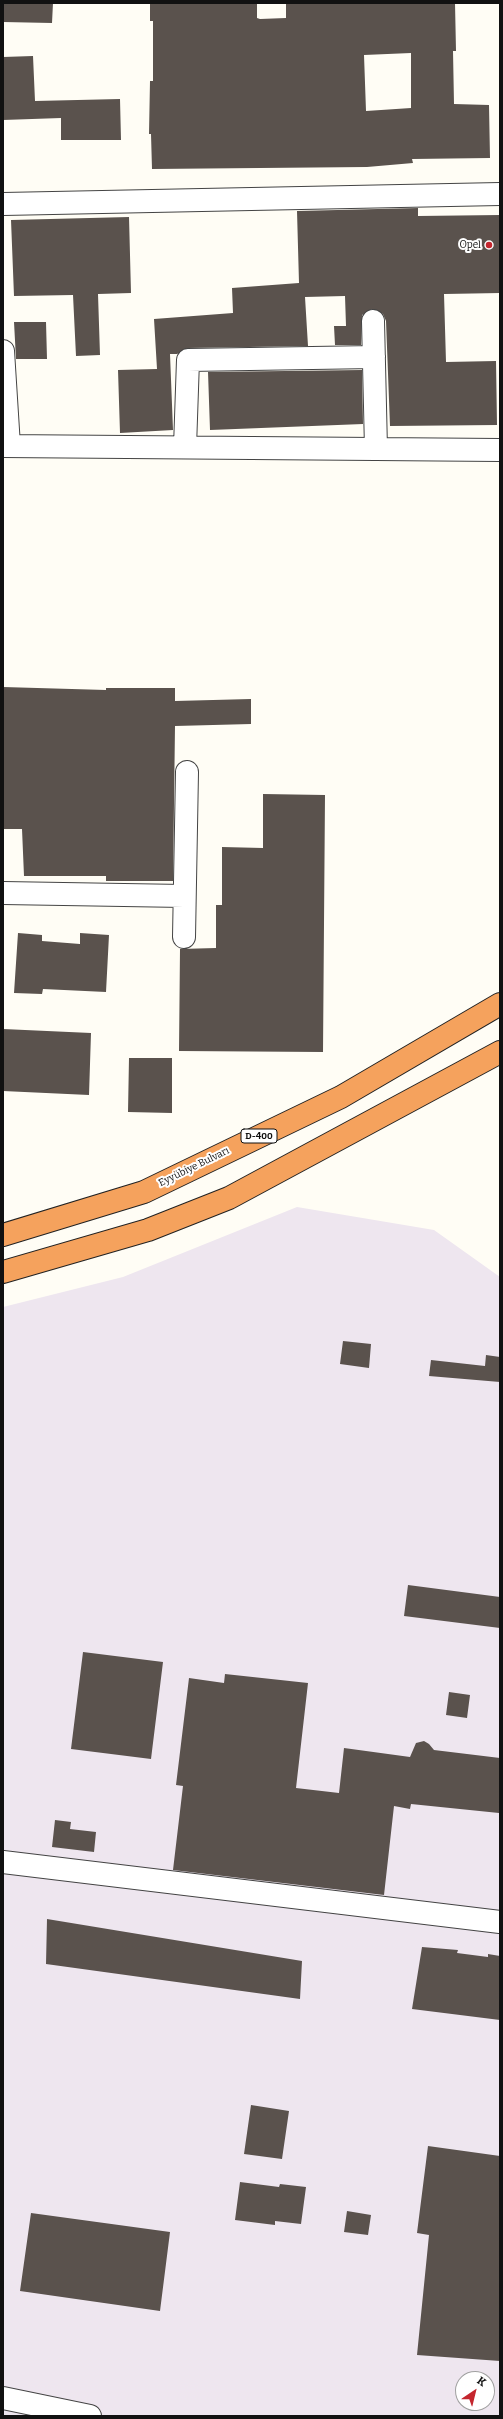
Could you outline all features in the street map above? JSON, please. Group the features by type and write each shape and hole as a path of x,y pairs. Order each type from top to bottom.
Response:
{"highway":[{"name":"Eyyübiye Bulvarı","path":"3,1235 144,1192 341,1097 500,1004"},
{"path":"3,1272 148,1230 229,1198 500,1052"}],"street":[{"path":"3,204 500,194"},
{"path":"373,321 376,449"},
{"path":"3,351 6,446 500,450"},
{"path":"185,447 188,360 374,357"},
{"path":"184,937 187,772"},
{"path":"3,894 184,896"},
{"path":"3,1862 500,1922"},
{"path":"3,2398 90,2416"}],"shaded area":[{"path":"297,1207 434,1230 500,1277 500,2416 3,2416 3,1307 123,1277"}],"building":[{"path":"3,3 53,3 52,23 3,22"},
{"path":"150,3 257,3 257,18 260,19 286,18 286,3 455,3 456,51 453,51 454,104 489,105 490,158 412,159 413,163 367,167 152,169 151,134 149,134 150,81 153,81 153,21 150,21","holes":["411,53 411,108 366,111 364,55"]},
{"path":"33,56 35,101 120,99 121,140 61,140 61,118 3,120 3,57"},
{"path":"418,208 418,216 500,215 500,293 444,294 446,362 496,361 497,425 390,426 386,321 383,314 372,309 362,315 361,345 335,345 334,326 346,326 345,296 305,297 308,346 188,348 177,354 170,354 173,430 120,433 118,370 157,369 154,319 233,313 232,288 299,283 297,211"},
{"path":"129,217 131,293 98,294 100,355 76,356 73,295 14,296 11,220"},
{"path":"14,322 46,322 47,359 16,359"},
{"path":"362,370 363,424 210,430 208,372"},
{"path":"3,687 106,690 106,688 175,688 175,701 251,699 251,724 175,726 173,881 106,881 106,876 24,876 22,829 3,829"},
{"path":"263,794 325,795 323,1052 179,1051 180,949 216,948 216,905 222,905 222,847 263,848"},
{"path":"18,933 42,935 42,941 80,944 80,933 109,935 106,992 43,989 42,994 14,993"},
{"path":"3,1029 91,1033 89,1095 3,1091"},
{"path":"129,1058 172,1058 172,1113 128,1112"},
{"path":"343,1341 371,1344 369,1368 340,1364"},
{"path":"486,1355 500,1357 500,1382 429,1376 431,1360 485,1366"},
{"path":"408,1585 500,1597 500,1628 404,1616"},
{"path":"83,1652 163,1662 151,1759 71,1749"},
{"path":"225,1674 308,1683 296,1788 339,1793 344,1748 410,1757 416,1743 424,1741 434,1750 500,1758 499,1813 411,1804 410,1809 394,1806 384,1895 173,1870 183,1786 176,1785 189,1678 224,1683"},
{"path":"449,1692 470,1695 467,1718 446,1715"},
{"path":"55,1820 71,1822 70,1829 96,1832 94,1852 52,1847"},
{"path":"47,1919 302,1961 300,1999 46,1964"},
{"path":"422,1947 458,1950 457,1953 488,1957 488,1954 500,1956 500,2020 412,2009"},
{"path":"251,2105 289,2111 282,2159 244,2154"},
{"path":"428,2146 500,2156 500,2361 417,2355 429,2235 417,2233"},
{"path":"240,2182 279,2187 280,2184 306,2187 301,2224 275,2221 275,2225 235,2220"},
{"path":"347,2211 371,2215 368,2235 344,2232"},
{"path":"31,2213 170,2232 160,2311 20,2291"}],"place":[{"name":"Opel","path":"489,245"}]}
